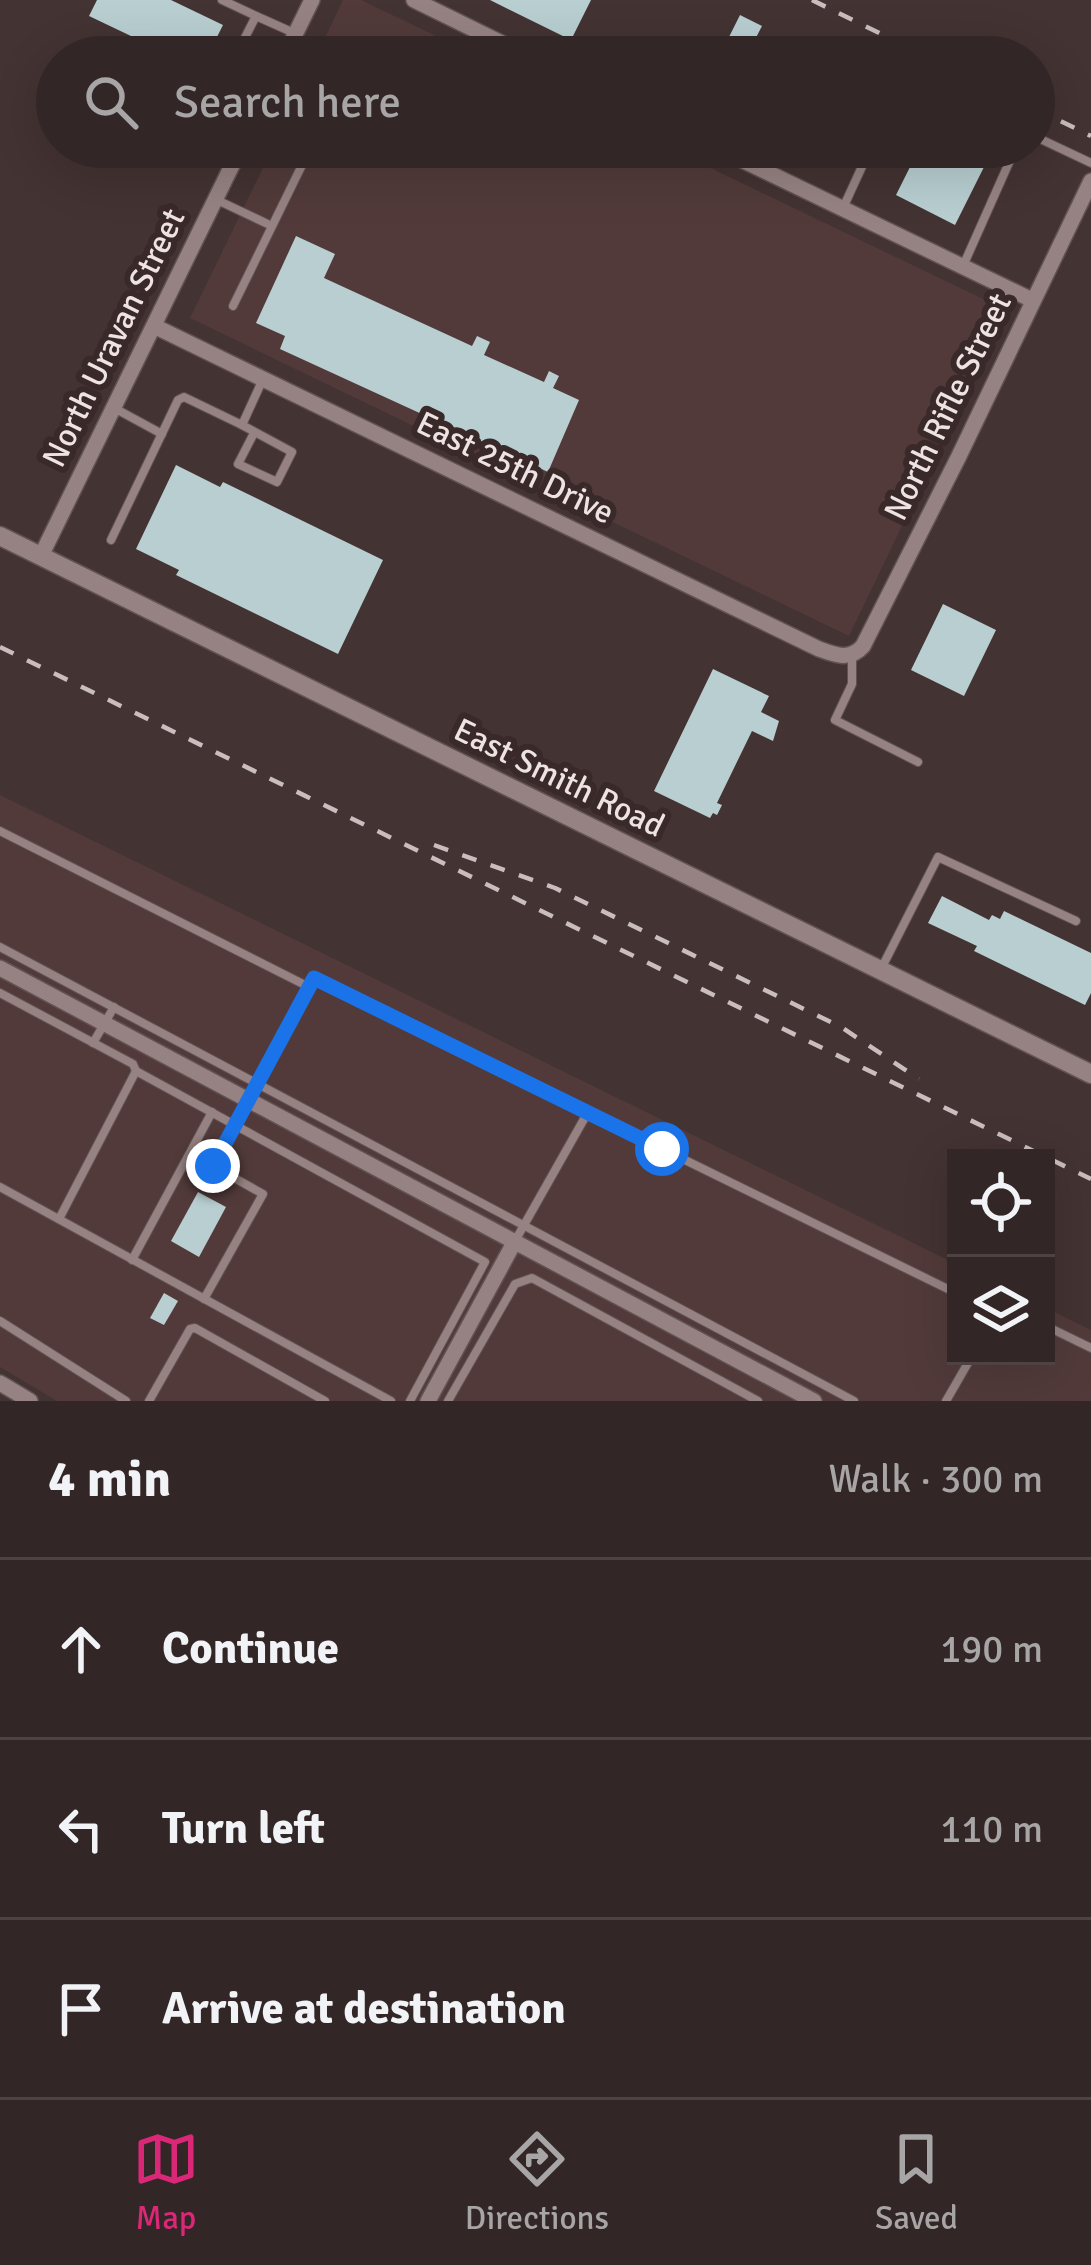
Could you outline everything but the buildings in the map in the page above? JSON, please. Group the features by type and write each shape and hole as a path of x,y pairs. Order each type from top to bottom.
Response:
{"street":[{"path":"296,34 312,0"},
{"path":"414,0 487,36"},
{"name":"North Uravan Street","path":"41,556 230,168"},
{"path":"765,168 1032,300"},
{"name":"North Rifle Street","path":"852,655 874,625 1091,181"},
{"name":"East 25th Drive","path":"154,326 818,649 852,655"},
{"name":"East Smith Road","path":"0,536 1091,1074"},
{"path":"0,968 814,1401"},
{"path":"428,1401 514,1241"},
{"path":"0,1383 30,1401"}],"lane":[{"path":"222,0 296,34"},
{"path":"246,36 256,16"},
{"path":"1055,146 1091,163"},
{"path":"232,306 301,168"},
{"path":"842,209 861,168"},
{"path":"962,267 1007,168"},
{"path":"215,199 272,226"},
{"path":"242,425 262,379"},
{"path":"111,540 178,400 184,397 292,452 277,482 238,464 254,433"},
{"path":"113,408 162,434"},
{"path":"852,655 852,684 835,720 919,762"},
{"path":"0,831 309,988"},
{"path":"880,971 938,857 1076,921"},
{"path":"0,947 854,1401"},
{"path":"204,1299 263,1194 213,1166 314,978 947,1289"},
{"path":"0,993 485,1262 410,1401"},
{"path":"93,1042 114,1007"},
{"path":"58,1219 136,1071"},
{"path":"132,1260 212,1112"},
{"path":"514,1241 588,1112"},
{"path":"0,1187 391,1401"},
{"path":"448,1401 515,1284 532,1278 758,1401"},
{"path":"0,1321 126,1401"},
{"path":"149,1401 190,1329 195,1328 326,1401"},
{"path":"1055,1330 1091,1348"},
{"path":"946,1401 967,1365"}],"shaded area":[{"path":"343,0 361,0 436,36 326,36"},
{"path":"263,168 711,168 1006,310 849,636 190,318"},
{"path":"0,795 947,1260 947,1365 1055,1365 1055,1312 1091,1330 1091,1401 57,1401 0,1367"}],"railway":[{"path":"812,0 885,36"},
{"path":"1055,118 1091,136"},
{"path":"0,647 1091,1179"},
{"path":"434,845 555,888 841,1027 919,1079"}],"route":[{"path":"213,1166 314,978 662,1149"}]}
